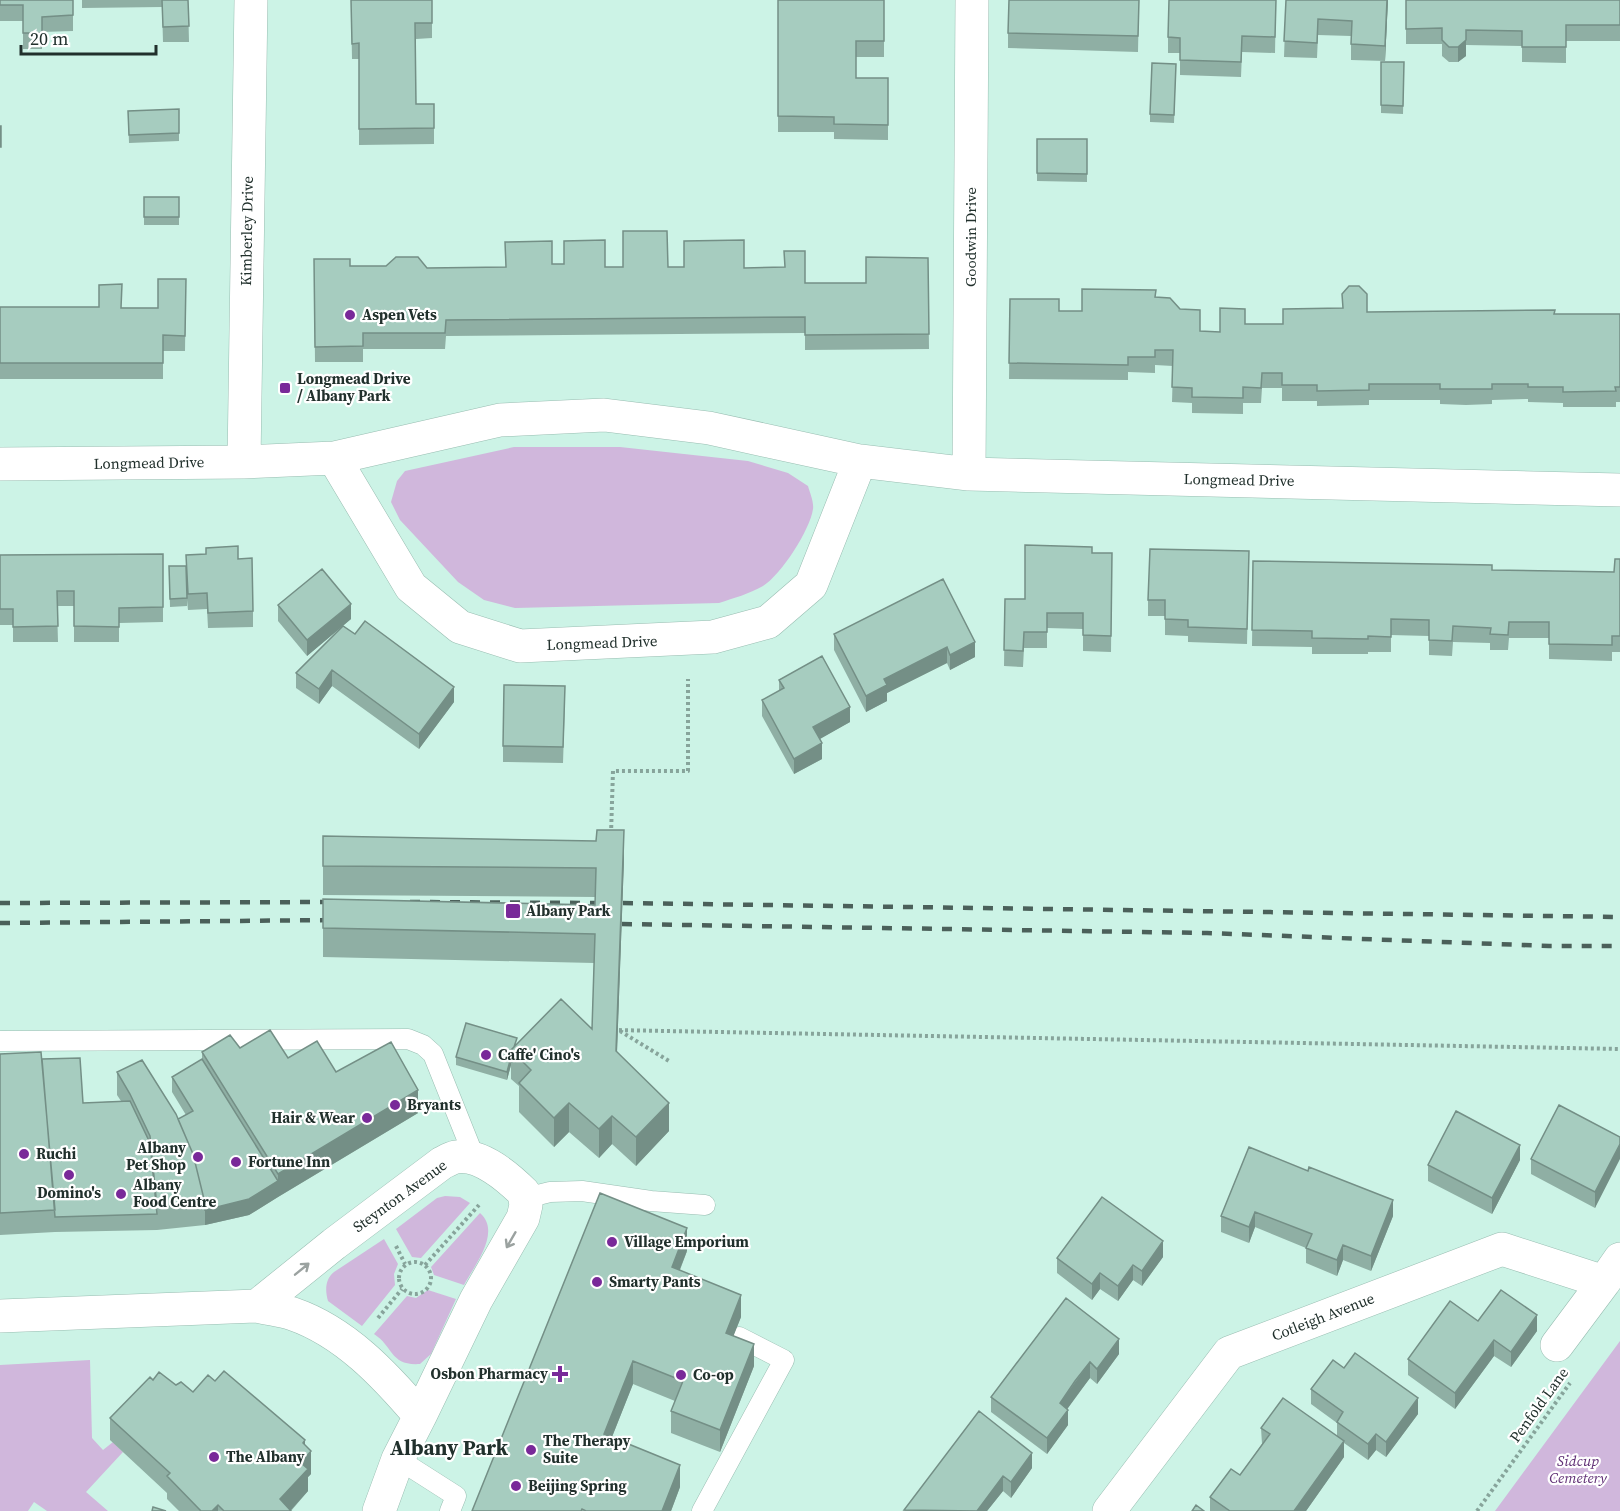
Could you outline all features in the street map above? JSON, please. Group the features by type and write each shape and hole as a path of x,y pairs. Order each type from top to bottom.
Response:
{"street":[{"name":"Kimberley Drive","path":"244,462 251,0"},
{"name":"Goodwin Drive","path":"969,474 972,0"},
{"name":"Longmead Drive","path":"0,464 244,462 334,458 500,420 604,415 709,428 860,461 969,474 1620,490"},
{"name":"Longmead Drive","path":"334,458 411,587 460,627 520,646 713,637 768,622 812,585 860,461"},
{"name":"Steynton Avenue","path":"256,1306 442,1163 455,1157 475,1159"},
{"path":"379,1511 398,1459 476,1300 523,1218 515,1187 480,1160 475,1159"},
{"name":"Cotleigh Avenue","path":"1109,1511 1229,1353 1502,1249 1612,1270 1557,1345"},
{"path":"0,1316 256,1306 293,1314 329,1331 354,1349 401,1394 420,1416"}],"lane":[{"path":"0,1041 408,1039 423,1045 433,1054 475,1159"},
{"path":"515,1187 550,1192 582,1191 651,1201 705,1205"},
{"path":"702,1511 784,1360 739,1337"},
{"path":"398,1459 456,1496 450,1511"}],"path":[{"path":"611,837 613,771 688,771 689,639"},
{"path":"607,1030 1620,1049"},
{"path":"619,1030 669,1060"},
{"path":"425,1265 515,1187"},
{"path":"416,1261 425,1265 431,1274 431,1280 426,1289 422,1293 411,1294 402,1288 398,1278 401,1268 405,1264 416,1261"},
{"name":"Penfold Lane","path":"1477,1511 1572,1380"}],"green space":[{"path":"514,447 620,447 748,461 788,473 808,486 813,509 811,518 801,540 778,572 763,586 736,598 719,603 515,608 484,600 458,582 400,520 391,502 397,481 405,471"},
{"path":"460,1197 470,1203 421,1258 412,1257 396,1229 437,1198"},
{"path":"480,1213 486,1221 487,1239 464,1285 434,1275 431,1267"},
{"path":"384,1239 398,1264 394,1274 395,1285 362,1326 328,1301 327,1282 334,1272"},
{"path":"428,1290 456,1299 431,1354 420,1364 403,1362 393,1355 374,1334 407,1296 416,1298"},
{"name":"Sidcup Cemetery","path":"1620,1341 1620,1511 1495,1511"},
{"path":"90,1360 92,1438 103,1450 113,1442 123,1452 86,1492 108,1511 47,1511 34,1502 28,1511 0,1511 0,1365"}],"building":[{"path":"0,0 73,0 73,15 42,17 42,33 23,33 23,5 0,5"},
{"path":"162,0 188,0 189,26 163,27"},
{"path":"351,0 432,0 432,23 415,23 416,104 434,104 434,128 359,129 359,43 352,44"},
{"path":"778,0 884,0 884,41 856,41 856,78 888,78 888,125 834,124 834,117 778,116"},
{"path":"1009,0 1139,0 1138,36 1008,33"},
{"path":"1169,0 1276,0 1275,37 1242,36 1241,62 1180,60 1180,38 1168,37"},
{"path":"1286,0 1387,0 1385,46 1351,44 1352,21 1318,19 1317,43 1284,41"},
{"path":"1406,0 1620,0 1620,25 1566,25 1566,47 1522,47 1522,31 1466,30 1466,40 1458,47 1449,47 1442,40 1442,28 1406,29"},
{"path":"1381,62 1404,62 1403,106 1381,105"},
{"path":"1152,63 1176,64 1174,115 1150,114"},
{"path":"179,109 179,133 129,135 128,111"},
{"path":"1037,139 1087,139 1087,174 1037,173"},
{"path":"144,197 179,197 179,217 144,217"},
{"path":"623,231 667,231 668,267 684,267 684,241 744,240 744,268 785,267 784,251 805,251 805,283 866,283 866,257 928,258 929,334 805,335 805,317 446,320 445,333 363,333 363,346 315,347 314,259 350,259 350,266 386,266 396,257 418,257 427,268 506,267 505,242 552,241 552,264 564,264 564,241 605,240 605,267 623,267"},
{"path":"158,279 186,279 185,336 163,335 163,363 0,363 0,307 99,307 99,285 122,284 121,308 158,308"},
{"path":"1349,286 1359,286 1367,294 1367,312 1555,310 1554,314 1620,314 1620,387 1615,387 1616,391 1563,392 1563,387 1528,387 1528,384 1492,384 1492,389 1440,389 1440,384 1369,384 1369,390 1317,391 1317,385 1282,385 1282,373 1262,373 1261,388 1243,387 1243,398 1192,397 1192,388 1172,387 1173,350 1155,350 1155,357 1128,357 1128,365 1009,363 1010,299 1059,299 1059,311 1082,311 1082,289 1156,290 1155,297 1170,298 1180,309 1200,310 1200,331 1220,332 1220,308 1245,309 1245,324 1283,324 1283,309 1343,308 1342,294"},
{"path":"1025,545 1092,547 1092,553 1112,553 1111,636 1083,635 1083,613 1047,613 1047,632 1024,632 1023,651 1004,650 1005,599 1025,599"},
{"path":"238,546 238,559 252,558 253,611 208,613 207,593 188,594 186,555 206,554 206,548"},
{"path":"1150,549 1249,551 1247,629 1188,627 1188,620 1165,619 1165,600 1148,600"},
{"path":"163,554 163,607 119,608 119,627 74,626 74,591 57,591 58,626 13,627 13,609 0,609 0,555"},
{"path":"1615,559 1620,559 1620,636 1612,636 1612,645 1549,644 1549,622 1509,622 1508,635 1490,634 1491,628 1453,626 1452,641 1429,640 1429,620 1391,619 1391,637 1368,636 1368,639 1312,638 1312,631 1252,630 1253,561 1492,565 1492,570 1614,572"},
{"path":"169,566 186,566 187,598 170,599"},
{"path":"322,569 351,604 307,640 278,605"},
{"path":"943,579 975,642 950,655 947,647 884,679 887,685 866,696 834,634"},
{"path":"365,621 454,687 419,734 332,670 319,689 296,673 343,626 355,634"},
{"path":"822,656 850,707 813,727 822,743 794,759 762,700 784,688 779,680"},
{"path":"504,685 565,686 563,747 503,746"},
{"path":"597,830 624,830 616,1051 669,1103 636,1137 612,1116 599,1129 569,1103 554,1118 519,1083 531,1070 511,1050 561,999 592,1029 595,934 323,928 323,899 595,905 596,868 323,866 323,836 596,841"},
{"name":"Caffe' Cino's","path":"466,1023 517,1038 511,1050 507,1072 456,1057"},
{"path":"270,1030 288,1058 317,1041 336,1072 391,1042 418,1090 278,1174 202,1052 230,1035 240,1048"},
{"name":"Ruchi","path":"41,1052 55,1210 0,1213 0,1054"},
{"path":"80,1058 83,1103 130,1101 150,1143 157,1214 55,1217 42,1059"},
{"path":"202,1059 278,1181 249,1199 205,1210 193,1154 178,1119 193,1111 172,1077"},
{"path":"142,1060 176,1114 193,1154 205,1203 157,1207 150,1136 117,1072"},
{"path":"1559,1105 1620,1137 1620,1144 1595,1192 1531,1159"},
{"path":"1456,1111 1520,1145 1492,1198 1428,1165"},
{"path":"1249,1147 1308,1171 1309,1167 1393,1200 1371,1256 1343,1245 1337,1260 1306,1248 1312,1234 1255,1212 1249,1227 1221,1216"},
{"path":"600,1193 687,1228 672,1267 741,1295 726,1333 754,1344 720,1430 671,1411 683,1381 633,1361 604,1434 680,1465 662,1511 586,1511 582,1509 581,1511 472,1511"},
{"path":"1102,1197 1163,1241 1142,1271 1133,1265 1118,1286 1100,1273 1092,1284 1057,1258"},
{"path":"1501,1290 1537,1315 1511,1352 1494,1340 1455,1393 1408,1359 1450,1301 1478,1321"},
{"path":"1066,1298 1119,1339 1097,1369 1090,1362 1075,1381 1060,1403 1068,1410 1047,1438 991,1397"},
{"path":"1355,1353 1418,1398 1386,1442 1376,1434 1368,1444 1337,1422 1343,1412 1311,1389 1333,1360 1344,1368"},
{"name":"The Albany","path":"224,1371 305,1440 303,1443 311,1451 301,1463 308,1469 280,1499 291,1511 224,1511 218,1505 212,1511 201,1511 167,1476 170,1473 110,1418 150,1377 153,1380 159,1372 176,1385 181,1382 193,1392 208,1375 215,1381"},
{"path":"1283,1398 1344,1441 1294,1511 1230,1511 1210,1497 1231,1469 1240,1475 1270,1434 1261,1428"},
{"path":"979,1411 1032,1453 1011,1482 1003,1476 977,1511 904,1510"},
{"path":"1196,1505 1204,1511 1192,1511"},
{"path":"153,1507 166,1511 152,1511"}],"railway":[{"path":"0,903 338,902"},
{"path":"410,902 596,903"},
{"path":"623,903 1620,917"},
{"path":"0,923 341,920"},
{"path":"622,924 1207,933 1549,946 1620,946"}],"place":[{"name":"Aspen Vets","path":"350,315"},
{"name":"Longmead Drive / Albany Park","path":"285,388"},
{"name":"Albany Park","path":"513,911"},
{"name":"Caffe' Cino's","path":"486,1055"},
{"name":"Bryants","path":"395,1105"},
{"name":"Hair & Wear","path":"367,1118"},
{"name":"Ruchi","path":"24,1154"},
{"name":"Albany Pet Shop","path":"198,1157"},
{"name":"Fortune Inn","path":"236,1162"},
{"name":"Domino's","path":"69,1175"},
{"name":"Albany Food Centre","path":"121,1194"},
{"name":"Village Emporium","path":"612,1242"},
{"name":"Smarty Pants","path":"597,1282"},
{"name":"Osbon Pharmacy","path":"560,1374"},
{"name":"Co-op","path":"681,1375"},
{"name":"The Therapy Suite","path":"531,1450"},
{"name":"The Albany","path":"214,1457"},
{"name":"Beijing Spring","path":"516,1486"}],"district":[{"name":"Albany Park","path":"449,1448"}]}
